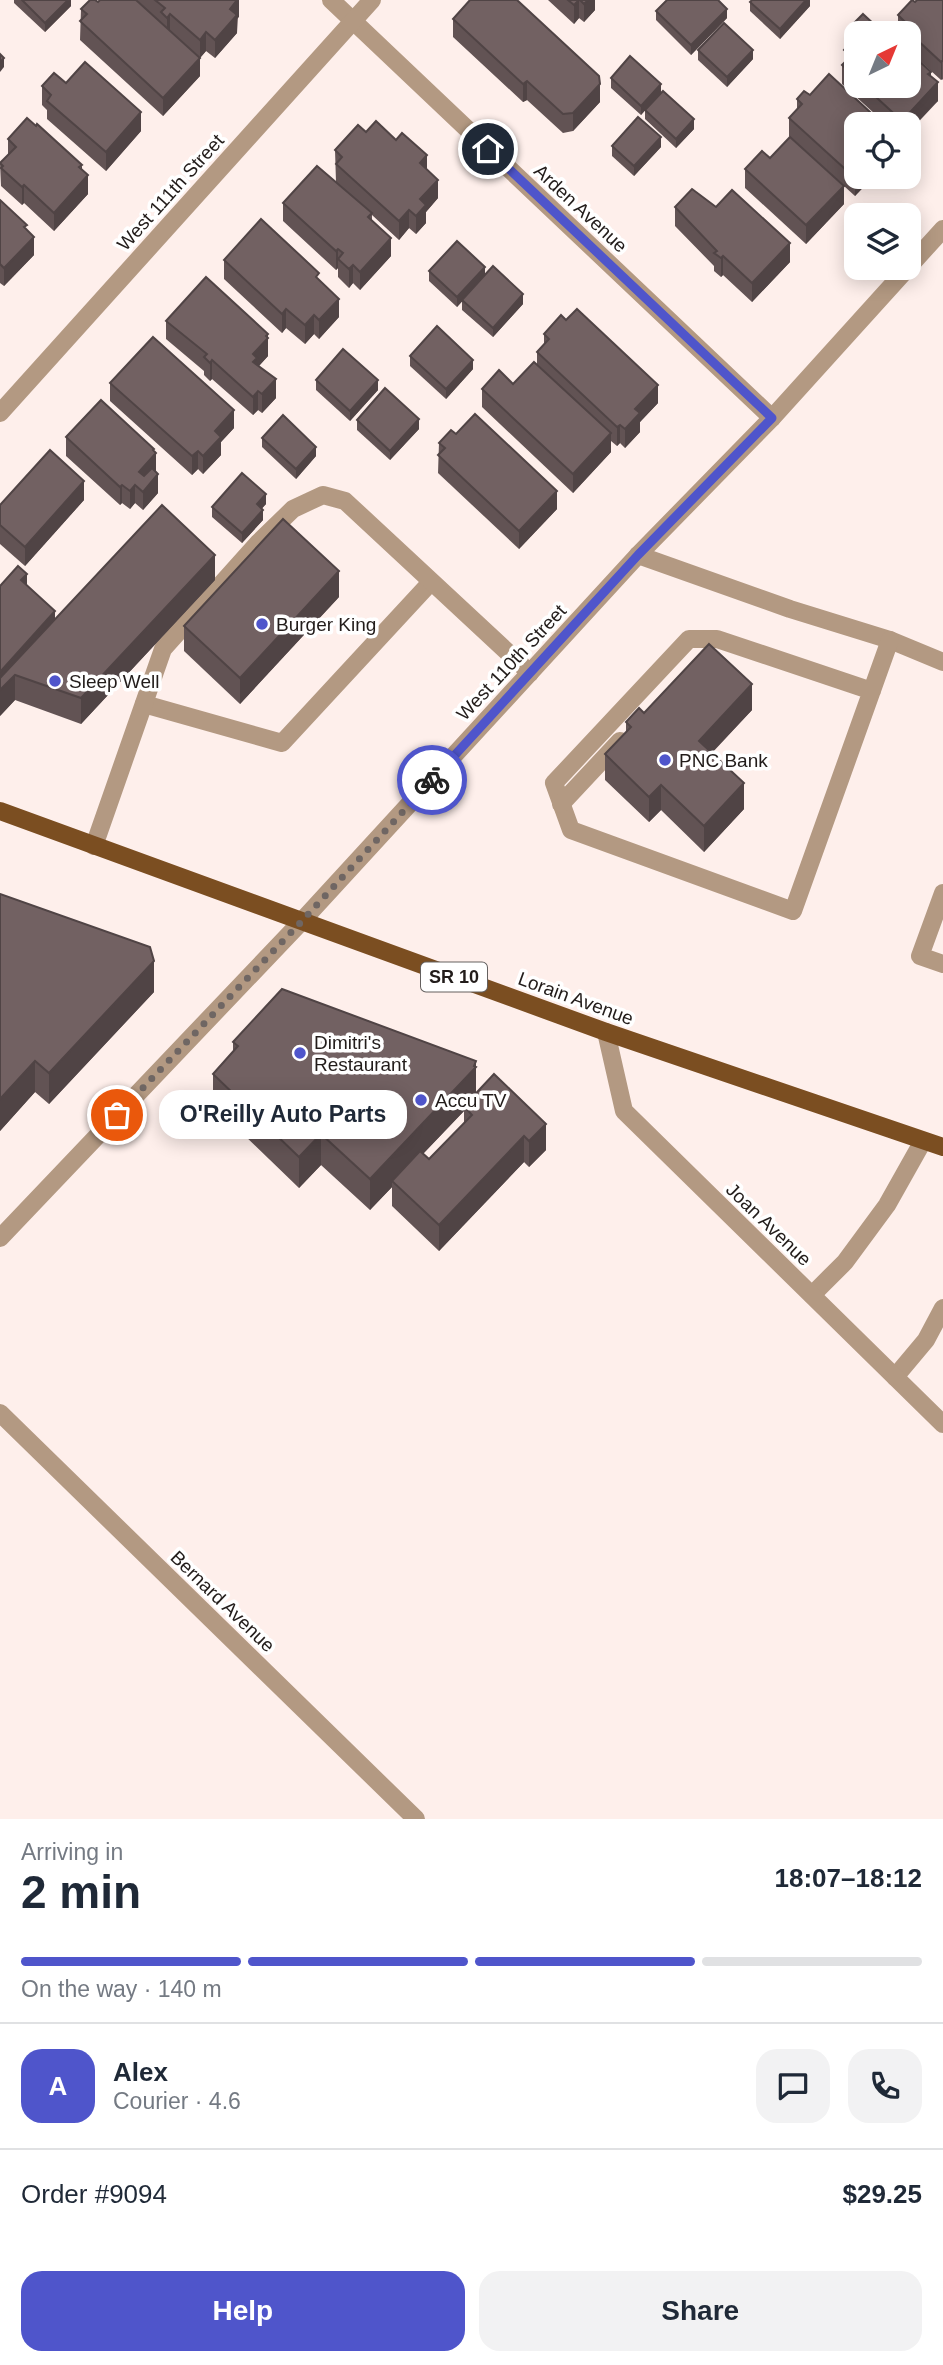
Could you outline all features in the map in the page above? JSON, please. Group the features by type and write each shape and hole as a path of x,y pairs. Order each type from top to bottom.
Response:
{"main road":[{"name":"Lorain Avenue","path":"0,811 606,1032 943,1147"}],"street":[{"name":"Arden Avenue","path":"331,0 772,418"},
{"name":"West 111th Street","path":"0,413 372,0"},
{"name":"West 110th Street","path":"2,1232 301,922 638,555 772,418 943,229"},
{"path":"94,846 163,649 258,543 293,509 323,495 345,500 530,673"},
{"path":"638,555 790,609 890,640 943,662"},
{"path":"144,704 282,743 431,582"},
{"path":"872,691 717,639 689,639 554,783 571,830 793,911 872,691 890,640"},
{"path":"698,659 717,639"},
{"path":"561,804 634,726"},
{"path":"943,893 920,956 943,964"},
{"name":"Joan Avenue","path":"606,1032 624,1111 943,1424"},
{"path":"811,1295 845,1262 887,1205 923,1141"},
{"path":"895,1377 926,1340 943,1308"},
{"name":"Bernard Avenue","path":"0,1413 416,1819"}],"building":[{"path":"22,0 68,0 45,23"},
{"path":"90,0 136,0 200,58 163,98 80,21 87,14 81,9"},
{"path":"155,0 237,0 230,9 237,15 215,40 206,32 200,40 170,14 167,18 161,12 165,8"},
{"path":"470,0 517,0 599,76 600,84 573,113 563,114 527,81 523,84 453,19"},
{"path":"667,0 718,0 727,9 691,45 656,11"},
{"path":"806,0 780,29 750,2"},
{"path":"912,0 943,0 943,61 921,43 921,21 904,21 898,15"},
{"path":"863,14 871,21 856,21"},
{"path":"724,23 753,50 727,77 698,50"},
{"path":"630,56 661,84 641,106 611,78"},
{"path":"85,62 141,112 106,152 47,101 51,95 42,86 54,73 66,83"},
{"path":"921,63 931,72 928,74 938,82 910,112 892,112 877,98 921,98"},
{"path":"829,74 844,88 844,98 855,98 870,112 844,112 844,168 789,118 802,104 797,99 804,91 810,95"},
{"path":"663,91 694,119 676,139 645,110"},
{"path":"638,117 661,137 634,166 612,146"},
{"path":"27,118 82,165 79,167 88,175 54,213 1,168 3,166 0,163 16,147 8,139"},
{"path":"376,121 396,140 402,133 427,155 420,163 438,180 420,199 426,205 416,216 409,210 399,221 336,164 342,157 335,150 358,125 366,132"},
{"path":"790,137 844,186 806,225 745,169 762,151 770,158"},
{"path":"317,166 372,213 368,217 391,238 360,272 353,265 349,269 338,259 343,253 338,249 336,251 283,203"},
{"path":"692,189 716,207 732,190 790,243 752,283 723,256 721,258 714,253 717,251 675,207"},
{"path":"0,200 27,225 24,227 34,237 4,268 0,264"},
{"path":"261,219 319,273 316,277 339,299 319,320 314,315 305,325 286,309 282,314 224,260"},
{"path":"457,241 485,267 457,297 429,271"},
{"path":"493,266 523,294 493,328 462,300"},
{"path":"206,277 268,334 268,338 253,354 257,358 253,362 276,379 262,394 258,391 253,397 212,360 210,363 204,357 207,354 166,321"},
{"path":"577,309 658,385 635,409 640,413 625,429 620,425 617,427 537,352 549,339 544,334 561,315 566,320"},
{"path":"437,326 473,360 446,389 410,356"},
{"path":"153,337 234,410 215,431 221,437 203,456 198,451 192,456 110,383"},
{"path":"343,349 378,380 350,411 316,380"},
{"path":"534,362 611,433 573,474 482,389 499,370 513,384"},
{"path":"385,388 419,419 390,451 357,420"},
{"path":"101,400 156,453 139,472 144,476 152,468 158,474 143,492 135,485 130,491 122,485 120,487 66,437"},
{"path":"475,414 557,491 519,531 438,455 445,448 439,443 451,430 456,434"},
{"path":"283,415 316,447 296,469 262,438"},
{"path":"50,450 84,481 25,547 0,525 0,505"},
{"path":"242,473 266,494 257,504 263,510 242,533 212,507"},
{"path":"162,505 215,555 81,698 15,675 0,690 0,678"},
{"name":"Burger King","path":"283,519 339,571 240,678 184,626"},
{"path":"18,566 27,574 21,580 55,611 0,672 0,586"},
{"name":"PNC Bank","path":"709,644 752,684 699,741 744,783 704,826 661,785 649,797 605,754 631,727 626,722 639,708 644,713"},
{"path":"0,894 150,947 154,961 49,1073 35,1061 0,1099"},
{"path":"282,989 476,1061 476,1067 370,1179 321,1134 299,1157 213,1074 238,1046 233,1042"},
{"path":"494,1074 546,1124 529,1141 524,1136 439,1225 392,1181 420,1151 429,1159 472,1115 464,1106"}],"way so far":[{"path":"117,1115 432,780"}],"place":[{"name":"Burger King","path":"262,624"},
{"name":"Sleep Well","path":"55,681"},
{"name":"PNC Bank","path":"665,760"},
{"name":"Dimitri's Restaurant","path":"300,1053"},
{"name":"Accu TV","path":"421,1100"},
{"name":"O'Reilly Auto Parts","path":"117,1115"}],"route":[{"path":"432,780 638,555 772,418 488,149"}]}
